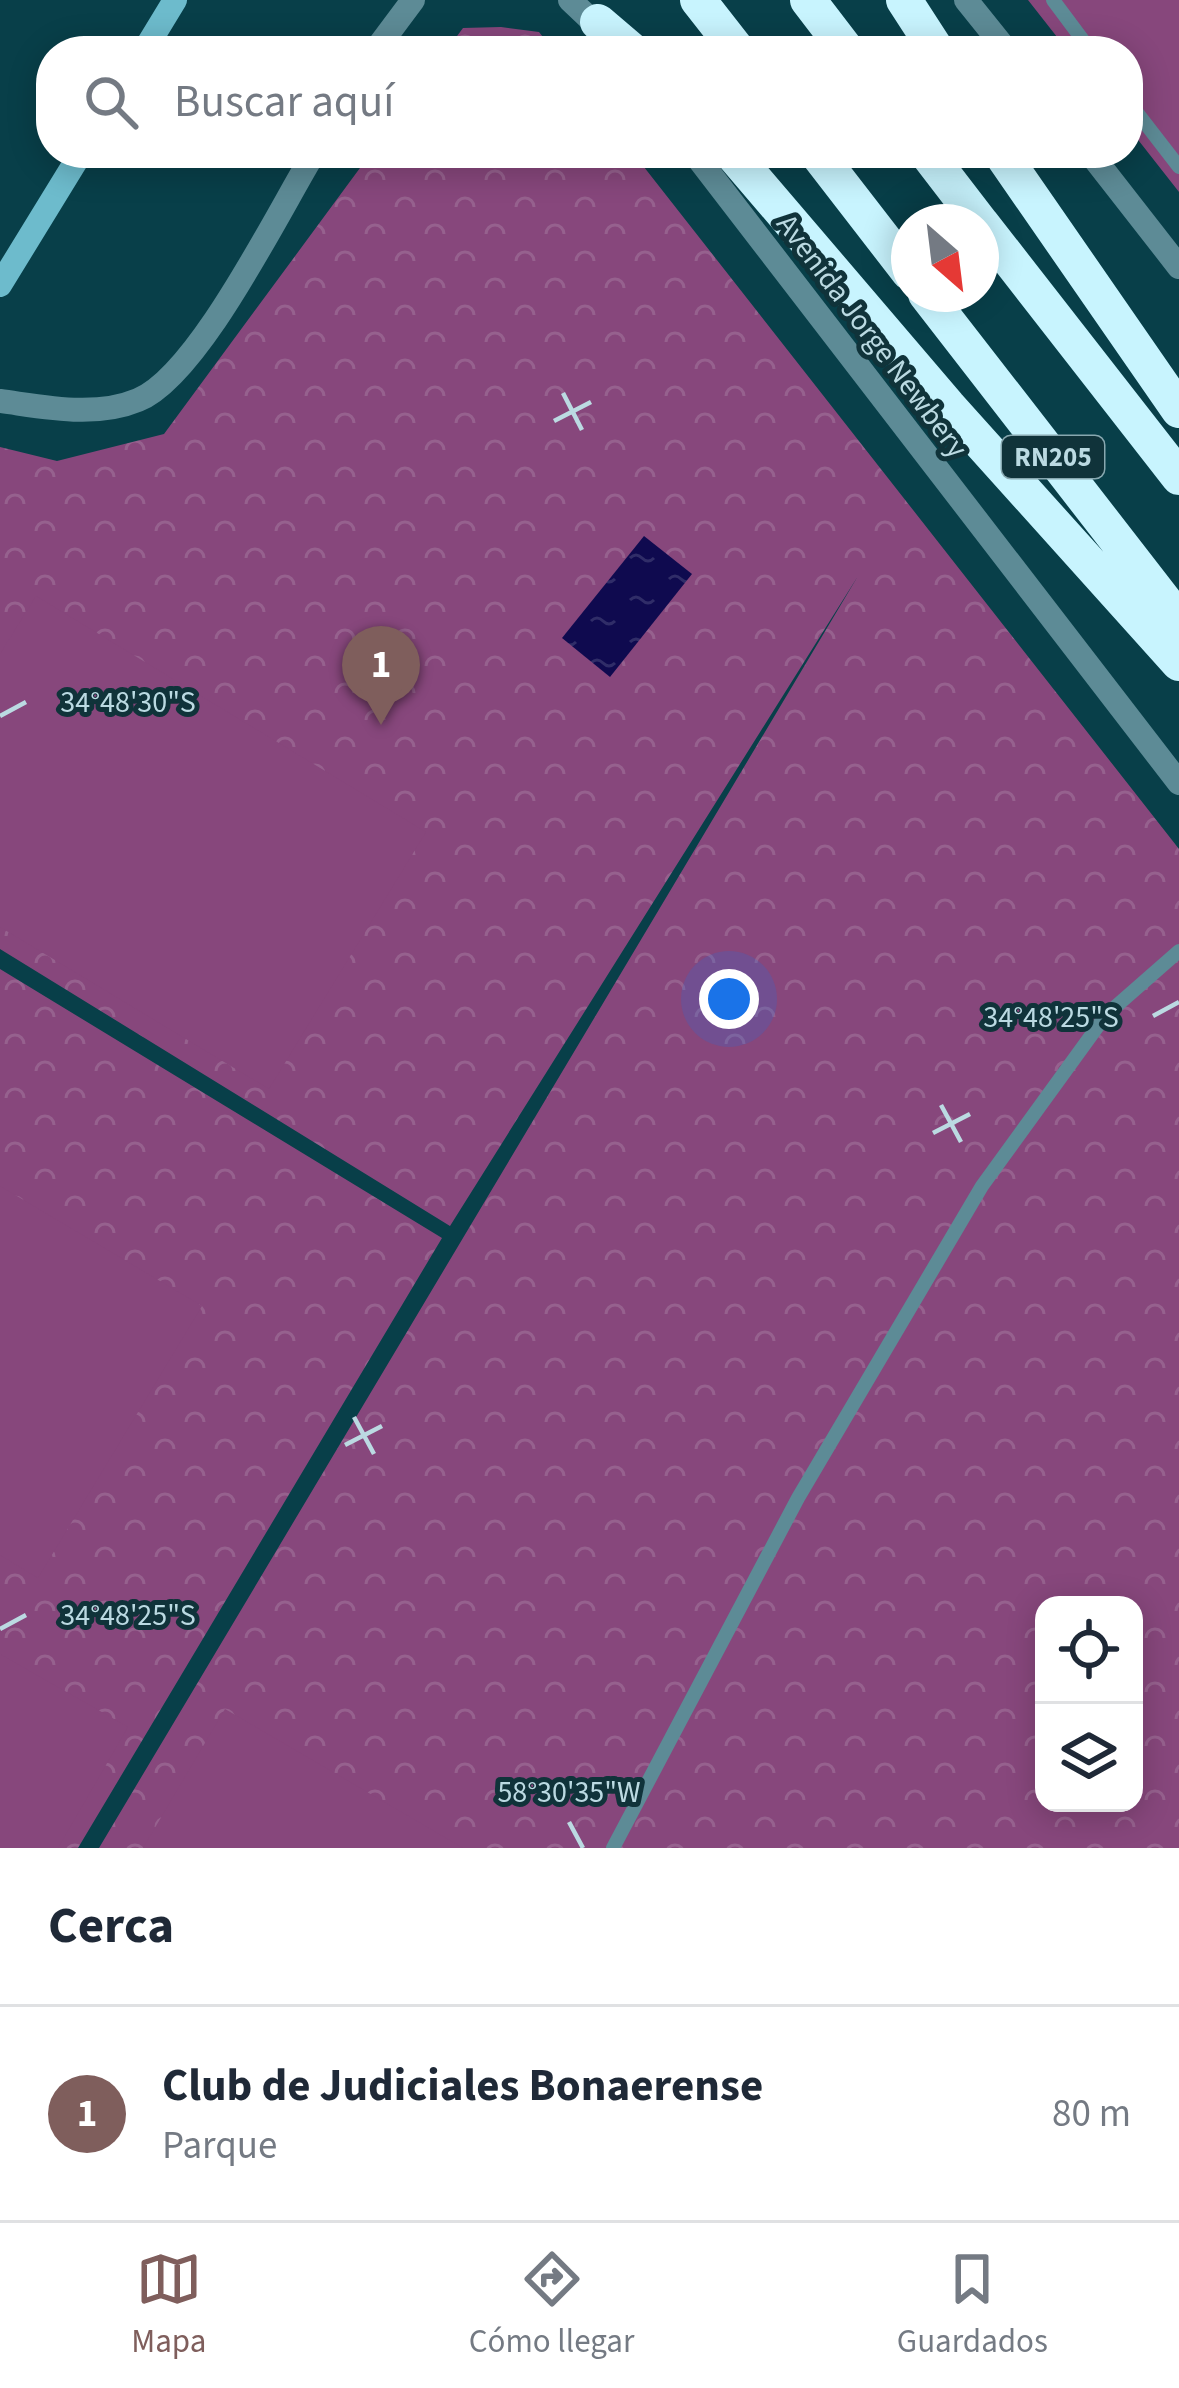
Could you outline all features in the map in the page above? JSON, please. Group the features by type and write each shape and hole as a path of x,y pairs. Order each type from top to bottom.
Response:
{"highway":[{"path":"698,0 726,36"},
{"path":"808,0 836,36"},
{"path":"904,0 927,36"},
{"path":"745,168 948,406 1179,663"},
{"path":"829,168 891,249"},
{"name":"RN205","path":"939,168 967,204"},
{"path":"1011,168 1179,410"},
{"name":"RN205","path":"999,245 1179,477"},
{"name":"RN205","path":"940,312 1179,620"}],"main road":[{"path":"153,36 175,0"},
{"path":"0,285 72,168"}],"street":[{"path":"386,36 413,0"},
{"path":"966,0 995,36"},
{"path":"0,401 104,409 140,400 177,374 305,168"},
{"name":"Avenida Jorge Newbery","path":"706,168 1179,784"},
{"path":"1102,168 1179,267"}],"lane":[{"path":"1053,0 1079,36"},
{"path":"1143,120 1179,167"},
{"path":"613,1848 798,1498 982,1186 1106,1015 1179,952"}],"green space":[{"path":"1028,0 1179,0 1179,192 1143,146 1143,36 1056,36"},
{"path":"501,27 542,36 457,36 463,28"},
{"path":"360,168 645,168 1179,849 1179,1848 99,1848 858,576 450,1226 0,949 0,447 57,461 164,434"},
{"path":"36,596 426,832 269,1089 0,927 0,654"},
{"path":"0,969 442,1238 78,1848 0,1848"},
{"path":"0,1186 202,1306 38,1578 0,1555"},
{"path":"0,1654 128,1727 58,1848 0,1848"},
{"path":"225,1709 463,1848 143,1848"}],"water":[{"path":"644,536 692,574 610,677 562,638"}],"place":[{"name":"Club de Judiciales Bonaerense","path":"381,725"}]}
